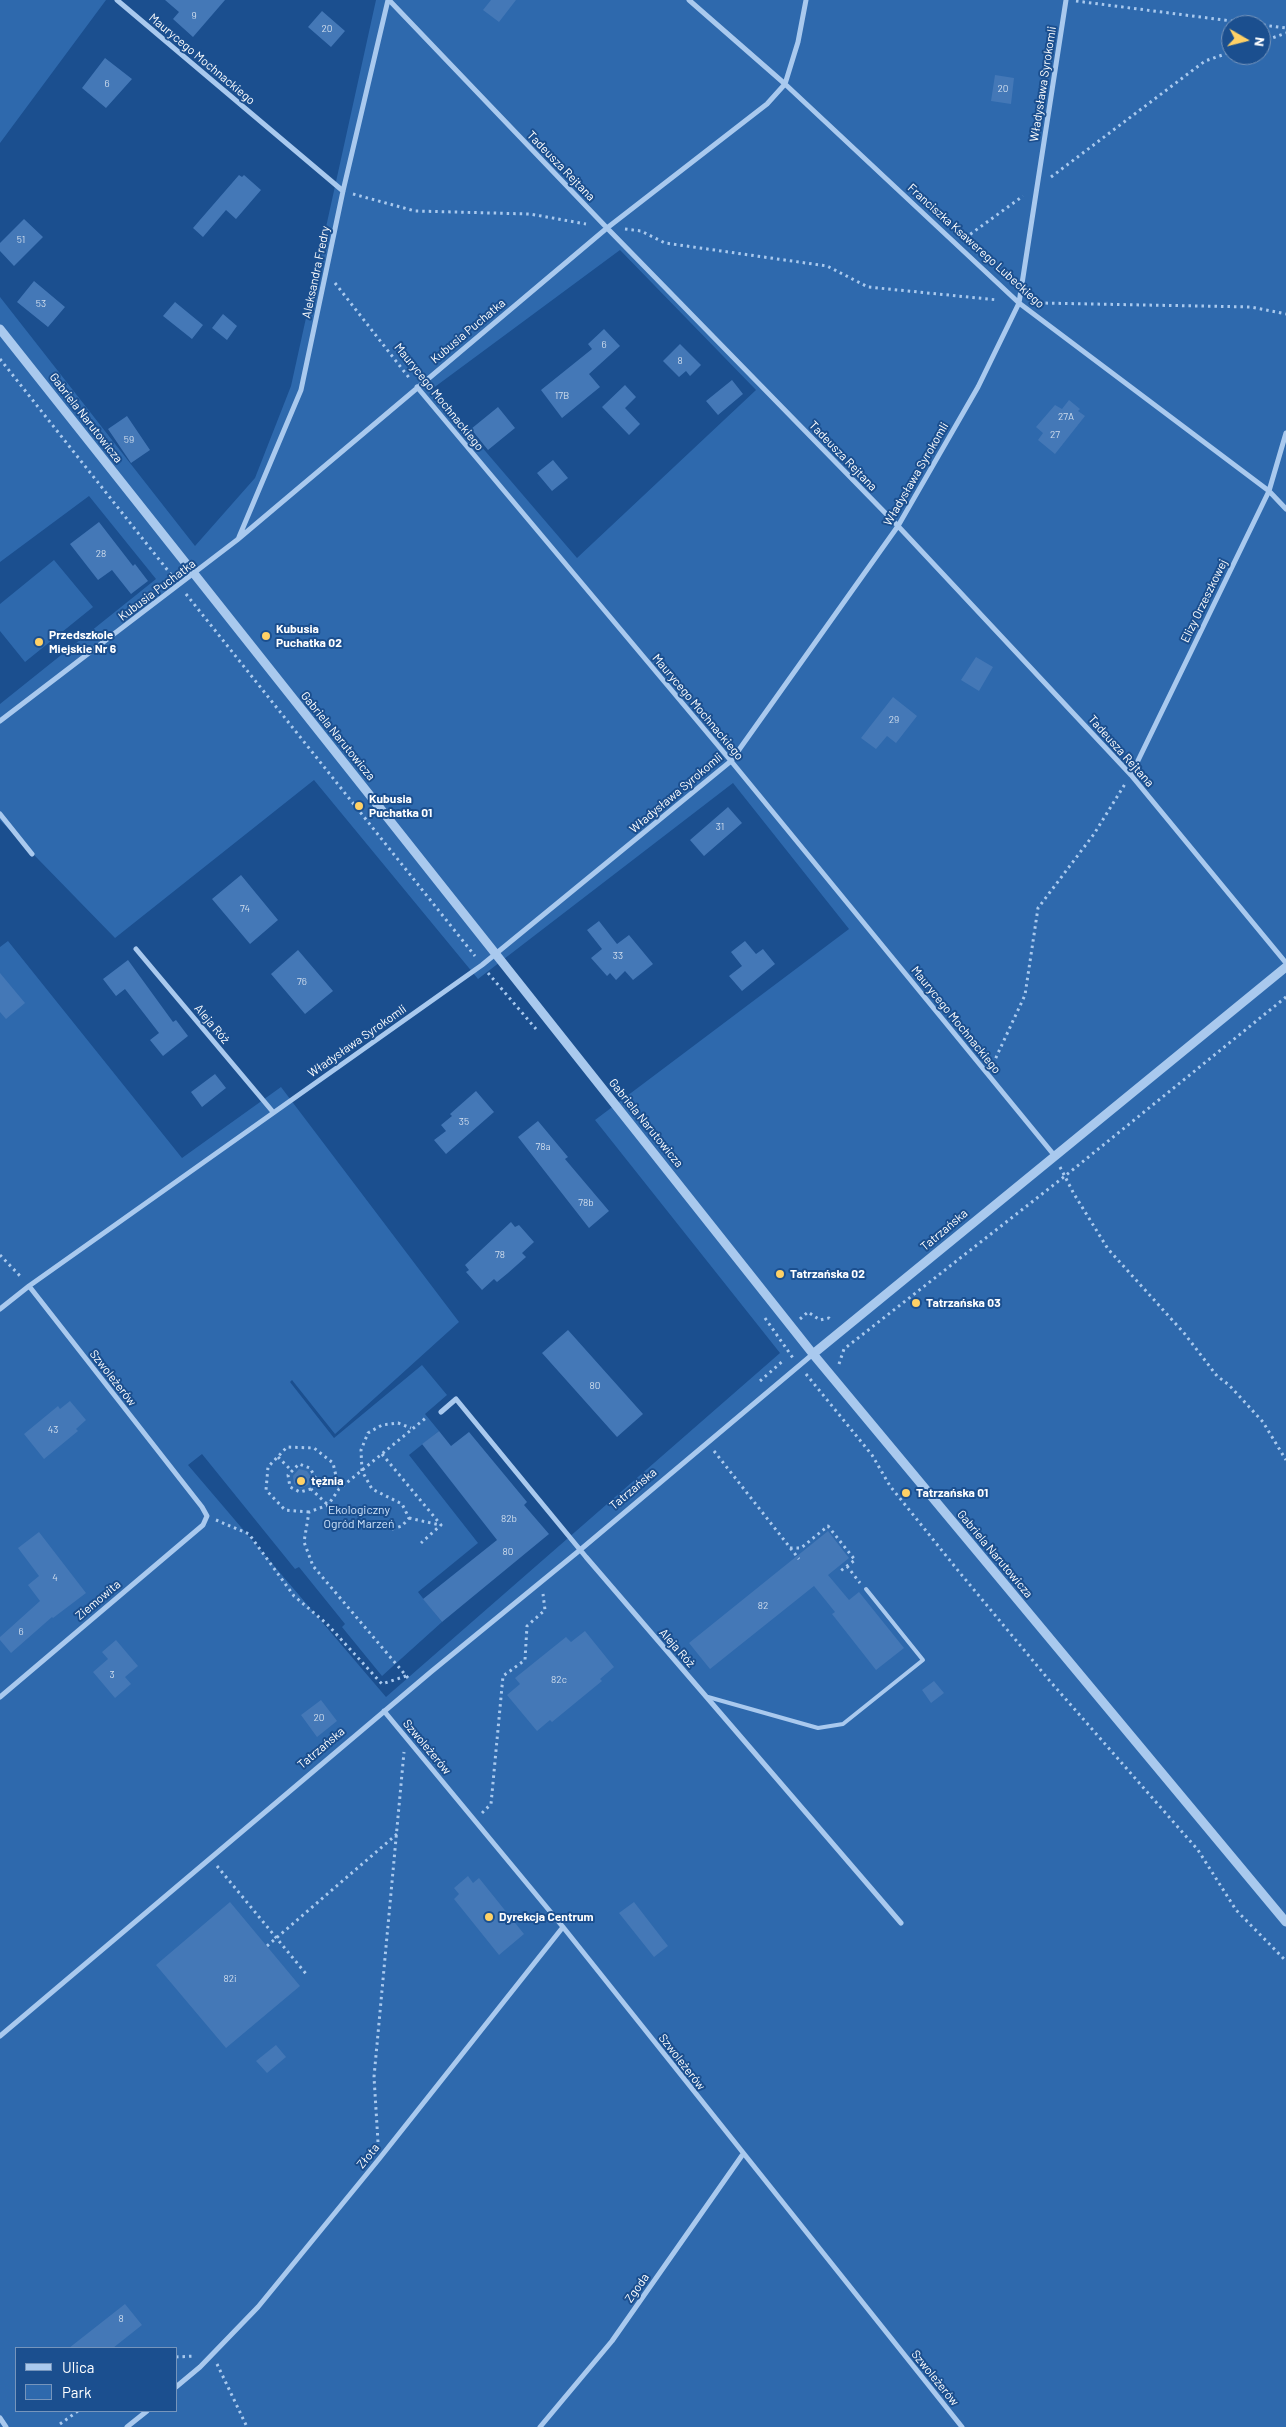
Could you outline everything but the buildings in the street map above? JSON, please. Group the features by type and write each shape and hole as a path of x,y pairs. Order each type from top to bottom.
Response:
{"street":[{"name":"Maurycego Mochnackiego","path":"117,0 343,191"},
{"name":"Aleksandra Fredry","path":"237,540 301,390 343,191 389,0"},
{"name":"Tadeusza Rejtana","path":"389,0 607,228 898,526 1131,775 1286,965"},
{"name":"Franciszka Ksawerego Lubeckiego","path":"689,0 785,84 1019,302 1269,491 1286,509"},
{"name":"Kubusia Puchatka","path":"0,721 194,575 607,228 767,104 785,84 798,42 806,0"},
{"name":"Władysława Syrokomli","path":"0,1309 29,1286 482,965 731,761 898,526 978,387 1019,302 1066,0"},
{"name":"Gabriela Narutowicza","path":"0,329 813,1354 1286,1922"},
{"name":"Maurycego Mochnackiego","path":"417,387 731,761 1054,1155"},
{"name":"Elizy Orzeszkowej","path":"1131,775 1269,491 1286,433"},
{"path":"0,814 32,854"},
{"name":"Aleja Róż","path":"136,949 273,1112"},
{"name":"Tatrzańska","path":"0,2036 414,1686 580,1550 813,1354 1286,965"},
{"name":"Szwoleżerów","path":"29,1286 202,1507 206,1516"},
{"name":"Aleja Róż","path":"441,1412 456,1398 580,1550 900,1923"},
{"name":"Ziemowita","path":"0,1697 203,1524 206,1516"},
{"name":"Szwoleżerów","path":"384,1711 563,1927 962,2427"},
{"name":"Złota","path":"178,2385 212,2355 258,2307 379,2159 563,1927"},
{"name":"Zgoda","path":"540,2427 612,2341 743,2154"},
{"path":"127,2427 146,2412"},
{"path":"0,2418 6,2427"}],"lane":[{"path":"706,1697 818,1728 843,1724 923,1660 866,1589"}],"path":[{"path":"1066,0 1286,28"},
{"path":"1271,38 1286,33"},
{"path":"957,244 1205,62 1221,56"},
{"path":"343,191 415,211 530,214 607,228 641,231 665,243 827,266 868,287 1019,302 1251,307 1286,314"},
{"name":"Maurycego Mochnackiego","path":"327,273 417,387"},
{"path":"0,359 482,965"},
{"path":"988,1075 1025,995 1038,908 1094,834 1131,775"},
{"path":"1286,997 1065,1176 844,1349 838,1365 847,1372 821,1394 872,1455 890,1486 1049,1680 1198,1850 1236,1910 1286,1961"},
{"path":"1054,1155 1108,1250 1184,1333 1217,1376 1229,1385 1263,1422 1286,1460"},
{"path":"0,1255 9,1262 29,1286"},
{"path":"808,1312 820,1320 829,1318"},
{"path":"756,1384 784,1360"},
{"path":"339,1489 333,1464 314,1448 286,1447 268,1468 266,1490 285,1510 309,1512 328,1505 339,1489 411,1428 427,1417"},
{"path":"409,1518 402,1504 372,1489 362,1471 361,1450 368,1434 382,1425 398,1423 411,1428"},
{"path":"708,1443 798,1559"},
{"path":"382,1454 441,1525"},
{"path":"278,1457 292,1471"},
{"path":"299,1464 310,1468 315,1477 311,1488 300,1492 290,1487 288,1475 299,1464"},
{"path":"311,1488 328,1505"},
{"path":"309,1512 304,1542 313,1566 414,1686"},
{"path":"206,1516 250,1534 294,1596 327,1624 382,1684 406,1676"},
{"path":"409,1518 441,1525"},
{"path":"392,1529 402,1526 409,1518"},
{"path":"421,1543 441,1525"},
{"path":"790,1548 801,1548 828,1526 855,1560 839,1572"},
{"path":"847,1566 866,1589"},
{"path":"475,1820 491,1804 503,1676 525,1660 528,1626 545,1610 543,1594 550,1589"},
{"path":"379,2159 374,2077 406,1737"},
{"path":"267,1946 396,1834"},
{"path":"210,1858 307,1976"},
{"path":"212,2355 247,2427"},
{"path":"60,2424 77,2412"}],"green space":[{"path":"0,0 106,0 0,143"},
{"name":"Ekologiczny Ogród Marzeń","path":"376,0 1286,0 1286,2427 0,2427 0,947 8,941 182,1158 281,1087 459,1322 335,1434 292,1380 290,1382 334,1438 422,1365 447,1395 425,1414 439,1431 409,1455 478,1543 418,1592 442,1622 382,1676 342,1627 345,1624 299,1567 295,1569 202,1454 188,1465 386,1697 780,1353 595,1120 849,929 733,783 478,979 314,780 115,938 0,820 0,704 156,579 89,496 0,562 0,297 195,546 255,478 291,386","holes":["620,250 756,390 577,558 432,389"]},
{"path":"54,560 93,607 25,662 0,631 0,604"}],"place":[{"name":"Kubusia Puchatka 02","path":"266,636"},
{"name":"Przedszkole Miejskie Nr 6","path":"39,642"},
{"name":"Kubusia Puchatka 01","path":"359,806"},
{"name":"Tatrzańska 02","path":"780,1274"},
{"name":"Tatrzańska 03","path":"916,1303"},
{"name":"tężnia","path":"301,1481"},
{"name":"Tatrzańska 01","path":"906,1493"},
{"name":"Dyrekcja Centrum","path":"489,1917"}]}
